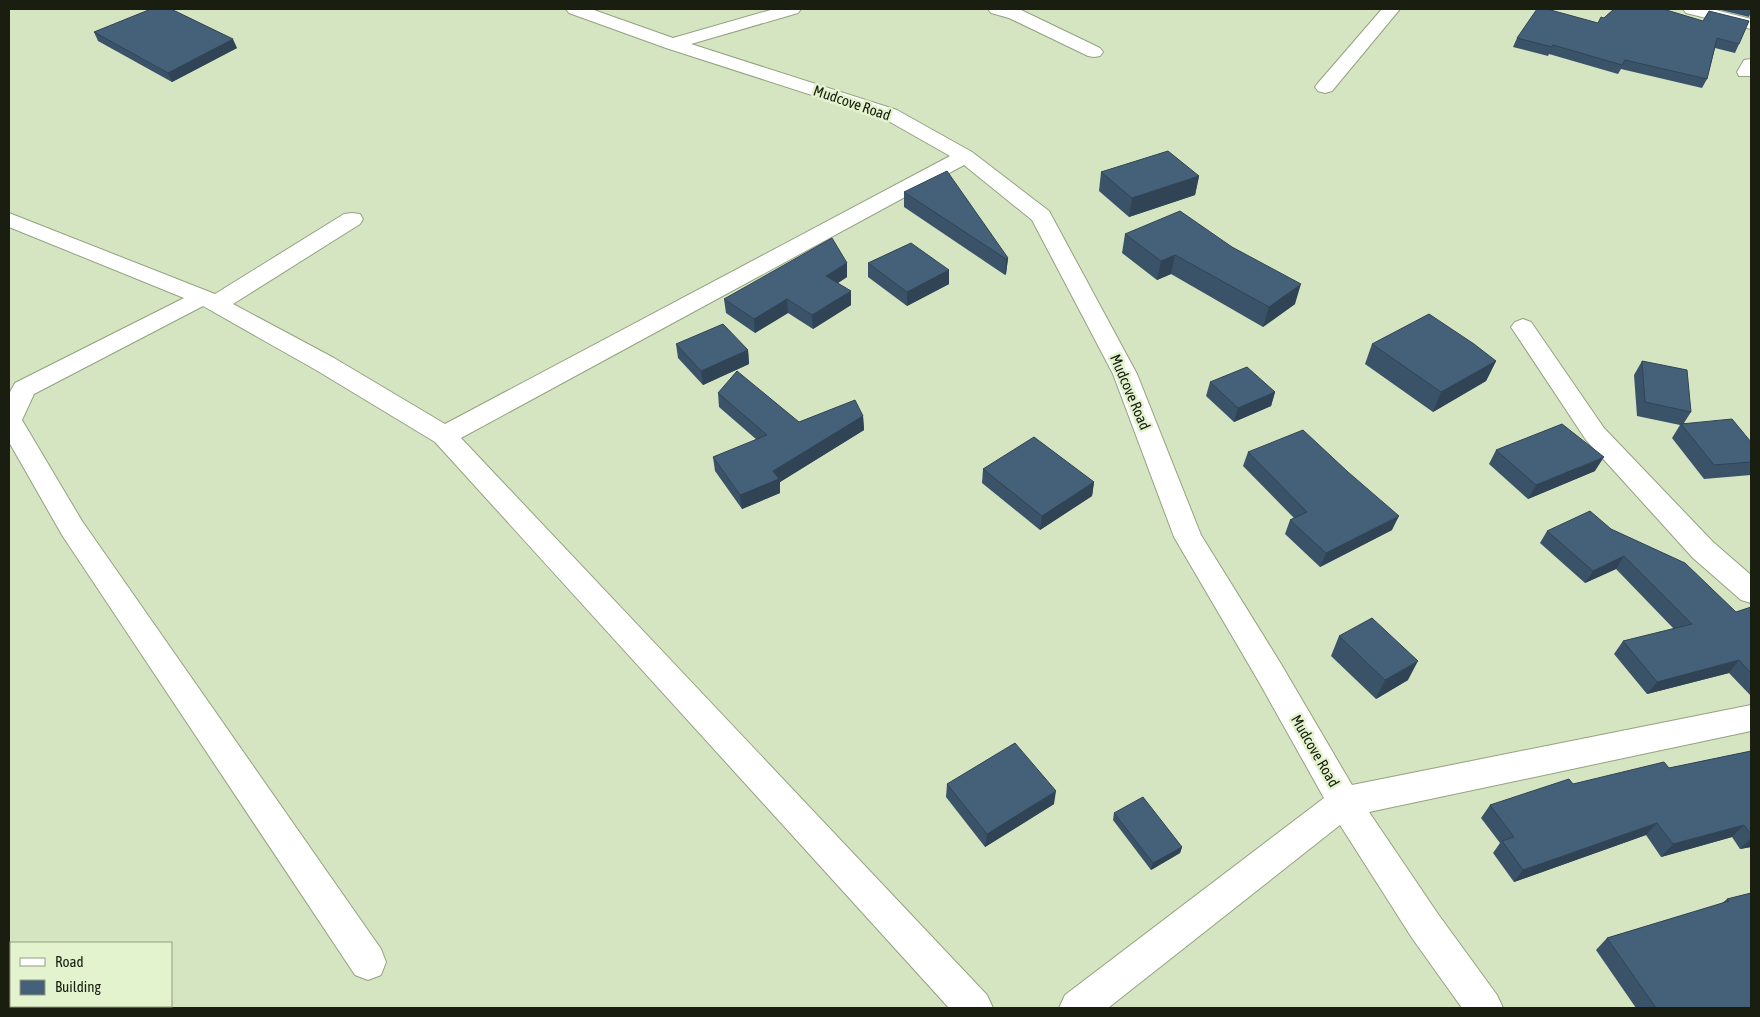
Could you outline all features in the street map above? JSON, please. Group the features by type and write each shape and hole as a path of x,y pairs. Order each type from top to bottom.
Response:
{"street":[{"name":"Mudcove Road","path":"575,9 672,44 890,114 965,156 1042,216 1125,374 1188,537 1270,673 1344,802 1425,926 1484,1008"},
{"path":"672,44 792,9"},
{"path":"997,9 1015,14 1094,52"},
{"path":"1325,87 1391,9"},
{"path":"1692,9 1751,24"},
{"path":"444,436 965,156"},
{"path":"9,219 210,301 325,364 444,436 974,1008"},
{"path":"352,219 210,301 24,390 9,420 72,528 368,962"},
{"path":"1523,327 1595,434 1703,550 1751,592"},
{"path":"1078,1008 1344,802 1751,718"}],"building":[{"path":"151,9 171,9 233,39 168,73 94,32"},
{"path":"1537,9 1547,9 1598,23 1601,17 1604,18 1614,9 1663,9 1703,21 1709,11 1749,21 1739,44 1717,38 1707,79 1625,60 1622,65 1553,45 1552,47 1517,38"},
{"path":"1168,151 1199,176 1132,198 1101,172"},
{"path":"947,171 1008,258 1006,259 904,192"},
{"path":"1180,211 1232,247 1301,284 1269,307 1175,255 1161,261 1125,234"},
{"path":"832,238 847,263 826,276 851,291 812,315 787,299 754,319 724,299"},
{"path":"911,243 949,270 907,292 868,263"},
{"path":"1429,314 1496,361 1441,392 1372,344"},
{"path":"723,324 748,350 701,371 676,344"},
{"path":"1642,361 1687,370 1691,412 1645,402"},
{"path":"1247,367 1275,392 1238,408 1210,382"},
{"path":"737,371 799,422 855,400 863,416 773,471 779,479 740,495 713,457 767,435 718,393"},
{"path":"1732,419 1751,442 1751,462 1714,465 1681,424"},
{"path":"1562,424 1604,457 1536,485 1496,450"},
{"path":"1303,430 1399,516 1326,553 1290,520 1307,512 1248,452"},
{"path":"1034,437 1094,482 1042,516 983,469"},
{"path":"1590,511 1611,529 1685,563 1736,612 1751,607 1751,673 1739,660 1657,682 1623,641 1692,624 1624,556 1593,571 1547,531"},
{"path":"1372,618 1418,661 1385,680 1339,636"},
{"path":"1015,743 1056,791 987,834 947,784"},
{"path":"1751,751 1751,834 1744,825 1673,844 1657,823 1523,870 1502,841 1514,837 1490,805 1569,779 1573,784 1664,762 1669,768"},
{"path":"1143,797 1182,847 1153,863 1114,813"},
{"path":"1751,893 1751,1008 1656,1008 1607,938 1729,901 1727,899"}]}
